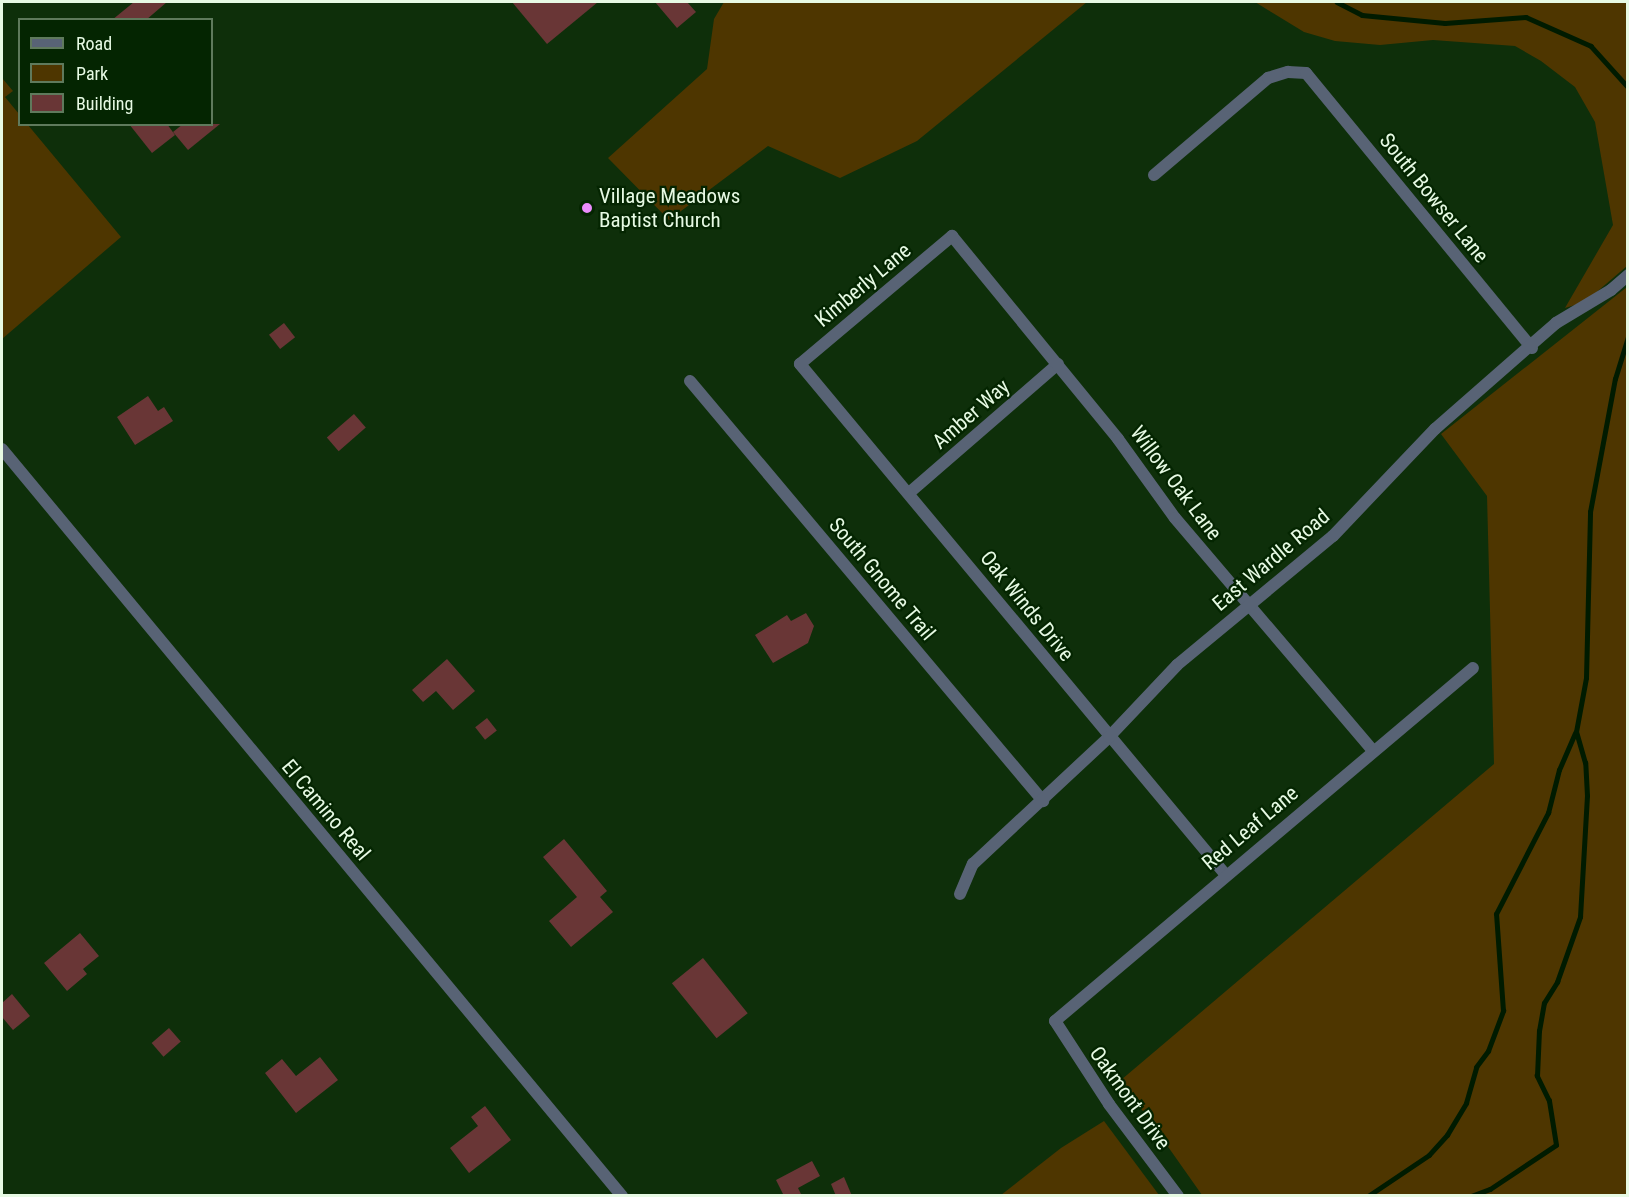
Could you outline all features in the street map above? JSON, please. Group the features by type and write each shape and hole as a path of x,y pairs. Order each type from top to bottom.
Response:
{"street":[{"name":"South Bowser Lane","path":"1154,175 1268,78 1288,72 1306,73 1532,348"},
{"name":"Willow Oak Lane","path":"952,236 1058,364 1175,518 1373,751"},
{"name":"Kimberly Lane","path":"800,364 952,236"},
{"name":"East Wardle Road","path":"960,894 973,864 1043,801 1177,665 1333,536 1435,429 1532,348 1556,323 1611,290 1628,275"},
{"name":"Oak Winds Drive","path":"800,364 1225,874"},
{"name":"Amber Way","path":"909,493 1058,364"},
{"name":"South Gnome Trail","path":"690,381 1043,801"},
{"name":"El Camino Real","path":"2,449 622,1196"},
{"name":"Red Leaf Lane","path":"1055,1021 1225,874 1473,668"},
{"name":"Oakmont Drive","path":"1055,1021 1096,1086 1178,1196"}],"green space":[{"path":"724,2 1087,2 917,141 840,178 768,146 669,220 608,158 707,69 714,19"},
{"path":"1255,2 1627,2 1627,266 1585,302 1565,308 1613,225 1595,122 1575,87 1541,61 1515,46 1433,40 1380,45 1335,41 1304,32"},
{"path":"2,78 13,91 5,97 18,113 18,126 29,126 121,237 2,339"},
{"path":"1627,287 1627,1195 1202,1195 1121,1080 1494,764 1487,496 1441,434"},
{"path":"1104,1121 1159,1195 1001,1195 1061,1148"}],"building":[{"path":"134,2 167,2 148,18 114,18"},
{"path":"512,2 598,2 547,44"},
{"path":"655,2 687,2 696,12 677,28"},
{"path":"220,124 188,150 173,132 180,126"},
{"path":"131,126 168,126 175,135 152,153"},
{"path":"284,323 295,337 280,349 269,335"},
{"path":"148,396 158,411 164,407 173,421 135,445 117,417"},
{"path":"354,414 366,428 339,451 327,438"},
{"path":"806,613 814,626 808,643 773,663 755,635 787,615 791,621"},
{"path":"447,659 475,691 453,710 436,691 423,702 412,690"},
{"path":"487,718 497,731 485,740 475,727"},
{"path":"564,839 607,891 600,897 613,912 571,947 549,921 577,897 543,857"},
{"path":"80,933 99,956 83,969 87,974 67,991 44,963"},
{"path":"703,958 748,1013 717,1038 672,983"},
{"path":"12,994 30,1016 13,1030 2,1017 2,1003"},
{"path":"169,1028 181,1042 163,1057 152,1043"},
{"path":"320,1057 338,1080 296,1113 265,1073 282,1059 296,1076"},
{"path":"485,1106 511,1140 469,1173 450,1148 478,1126 471,1117"},
{"path":"812,1161 820,1176 798,1188 802,1196 784,1196 776,1180"},
{"path":"844,1177 852,1196 836,1196 831,1184"}],"waterway":[{"path":"1337,2 1362,15 1445,23 1526,17 1591,46 1628,87"},
{"path":"1471,1196 1490,1189 1556,1145 1549,1101 1537,1076 1539,1031 1544,1003 1557,982 1580,917 1587,796 1585,763 1576,732 1586,678 1590,512 1615,379 1628,337"},
{"path":"1368,1196 1429,1155 1447,1135 1466,1103 1476,1067 1488,1051 1503,1011 1496,914 1548,813 1559,770 1575,733"}],"place":[{"name":"Village Meadows Baptist Church","path":"587,208"}]}
